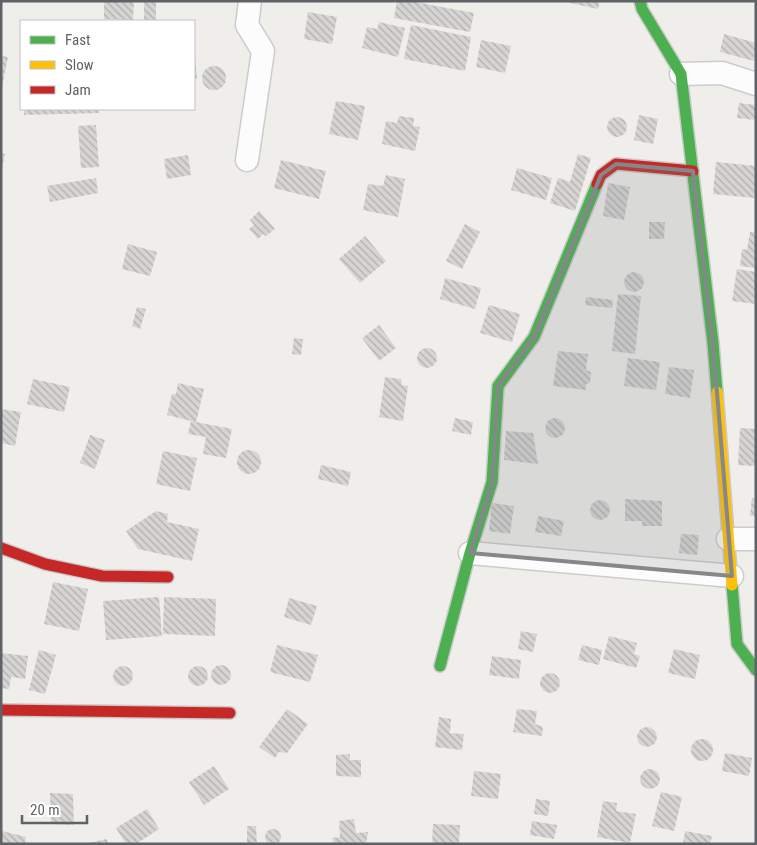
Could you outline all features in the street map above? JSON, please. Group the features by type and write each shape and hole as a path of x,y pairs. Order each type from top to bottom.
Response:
{"street":[{"path":"247,160 263,51 247,25 250,1"},
{"path":"640,1 642,9 681,74 713,343 737,644 756,670"},
{"path":"681,74 722,73 756,84"},
{"path":"440,666 470,552 492,482 498,386 534,337 601,175 616,164 692,171"},
{"path":"728,539 756,540"},
{"path":"1,548 45,564 102,576 168,577"},
{"path":"470,552 732,576"},
{"path":"1,710 230,713"}],"highlighted area":[{"path":"616,164 693,171 713,343 732,576 470,553 492,482 498,386 534,337 601,175"}],"building":[{"path":"104,1 134,1 133,20 104,19"},
{"path":"144,1 156,1 156,20 144,20"},
{"path":"397,1 410,1 474,13 470,32 394,18"},
{"path":"561,1 600,1 598,9"},
{"path":"308,12 337,17 332,44 304,39"},
{"path":"379,22 405,28 398,57 362,48 367,27 377,29"},
{"path":"411,25 471,37 465,71 404,59"},
{"path":"724,34 756,43 754,61 720,52"},
{"path":"481,40 511,46 505,73 476,67"},
{"path":"1,56 8,57 2,87 1,86"},
{"path":"195,57 197,79 195,79"},
{"path":"214,66 222,70 226,78 222,86 214,90 206,86 202,78 206,70"},
{"path":"336,101 365,106 358,140 329,134"},
{"path":"739,103 756,105 756,120 737,118"},
{"path":"24,110 99,110 99,113 24,115"},
{"path":"639,115 658,119 653,144 634,140"},
{"path":"399,116 414,118 413,126 420,127 415,151 382,144 386,121 397,123"},
{"path":"617,117 624,120 627,127 624,134 617,137 610,134 607,127 610,120"},
{"path":"96,125 99,167 81,168 78,126"},
{"path":"1,153 5,154 2,168 1,167"},
{"path":"578,154 591,158 575,211 550,203 558,178 570,182"},
{"path":"188,155 191,175 167,179 164,159"},
{"path":"281,160 326,171 319,199 274,188"},
{"path":"716,162 756,166 755,198 713,194"},
{"path":"517,168 552,178 546,200 511,190"},
{"path":"386,175 405,179 398,217 363,210 368,184 383,186"},
{"path":"96,178 98,193 50,202 47,186"},
{"path":"608,183 630,187 624,220 603,216"},
{"path":"259,211 275,229 266,236 263,234 258,239 249,229 254,225 250,220"},
{"path":"649,222 665,222 664,239 649,239"},
{"path":"465,224 480,232 462,269 446,261"},
{"path":"750,232 756,232 756,268 740,266 742,249 747,250"},
{"path":"365,236 386,261 360,283 339,259"},
{"path":"128,244 157,252 150,276 122,269"},
{"path":"737,269 756,272 756,304 732,301"},
{"path":"634,272 641,275 644,282 641,289 634,292 627,289 624,282 627,275"},
{"path":"445,278 481,288 475,309 440,299"},
{"path":"618,294 641,296 635,354 612,351"},
{"path":"586,297 613,300 612,308 585,305"},
{"path":"489,305 520,314 512,342 480,333"},
{"path":"137,307 146,309 140,329 132,326"},
{"path":"379,325 396,348 379,361 362,338"},
{"path":"294,338 303,339 301,355 292,354"},
{"path":"427,348 434,351 437,358 434,365 427,368 420,365 417,358 420,351"},
{"path":"558,351 588,354 586,370 591,372 590,383 586,384 586,390 553,386"},
{"path":"628,358 660,362 656,390 624,386"},
{"path":"669,367 694,370 690,398 665,394"},
{"path":"385,377 401,379 402,385 408,386 403,421 379,417"},
{"path":"33,379 70,387 64,412 27,404"},
{"path":"178,383 204,389 196,422 232,429 226,458 203,454 206,437 188,434 191,421 167,415 172,394 176,394"},
{"path":"1,409 21,412 15,446 1,443"},
{"path":"455,418 473,422 471,435 452,431"},
{"path":"555,418 562,421 565,428 562,435 555,438 548,435 545,428 548,421"},
{"path":"740,428 756,429 755,466 738,465"},
{"path":"506,431 533,433 538,464 504,460"},
{"path":"90,435 105,440 95,469 80,463"},
{"path":"249,450 257,454 261,462 257,470 249,474 241,470 237,462 241,454"},
{"path":"163,451 197,458 190,491 156,484"},
{"path":"321,465 351,472 348,486 318,479"},
{"path":"752,498 756,499 756,516 750,516"},
{"path":"625,499 662,501 662,526 642,526 642,521 625,521"},
{"path":"600,500 607,503 610,510 607,517 600,520 593,517 590,510 593,503"},
{"path":"492,503 514,506 510,534 489,531"},
{"path":"156,511 168,514 167,522 199,529 192,561 138,549 126,531"},
{"path":"538,516 564,521 561,536 535,532"},
{"path":"681,534 699,535 697,555 679,553"},
{"path":"53,582 88,589 79,631 44,624"},
{"path":"159,597 162,636 106,640 103,601"},
{"path":"164,597 216,599 215,636 163,634"},
{"path":"289,598 317,606 311,625 284,617"},
{"path":"521,631 537,634 533,652 518,649"},
{"path":"609,636 637,643 634,654 640,656 636,668 603,659"},
{"path":"277,645 318,655 310,682 270,672"},
{"path":"582,645 602,650 599,665 578,660"},
{"path":"674,649 700,655 695,679 668,673"},
{"path":"39,650 56,655 45,694 29,690"},
{"path":"1,653 28,656 25,679 11,677 9,689 1,688"},
{"path":"492,656 521,660 519,679 489,675"},
{"path":"221,665 228,668 231,675 228,682 221,685 214,682 211,675 214,668"},
{"path":"123,666 130,669 133,676 130,683 123,686 116,683 113,676 116,669"},
{"path":"198,666 205,669 208,676 205,683 198,686 191,683 188,676 191,669"},
{"path":"550,673 557,676 560,683 557,690 550,693 543,690 540,683 543,676"},
{"path":"287,709 308,724 287,753 279,752 275,758 259,747"},
{"path":"517,709 537,711 535,724 543,727 542,736 513,732"},
{"path":"439,717 451,719 450,733 464,734 462,750 435,747"},
{"path":"647,727 654,730 657,737 654,744 647,747 640,744 637,737 640,730"},
{"path":"702,739 710,742 713,750 710,758 702,761 694,758 691,750 694,742"},
{"path":"725,753 752,758 749,776 722,771"},
{"path":"350,754 350,760 361,760 361,777 336,776 336,755"},
{"path":"214,766 229,789 204,805 189,782"},
{"path":"650,769 657,772 660,779 657,786 650,789 643,786 640,779 643,772"},
{"path":"474,771 501,774 498,799 471,796"},
{"path":"661,792 682,797 674,831 652,826"},
{"path":"50,793 73,794 74,825 51,824"},
{"path":"536,799 550,801 548,816 534,814"},
{"path":"603,801 617,803 616,811 636,814 630,843 597,837"},
{"path":"147,809 159,829 136,844 126,844 116,828"},
{"path":"354,819 356,833 368,832 366,844 334,844 332,838 340,837 339,821"},
{"path":"532,821 557,825 554,839 530,835"},
{"path":"433,824 460,825 459,844 432,844"},
{"path":"247,826 256,826 257,844 247,844"},
{"path":"273,829 281,837 273,845 265,837"},
{"path":"2,831 26,837 25,844 1,844"},
{"path":"685,831 712,836 710,844 683,844"},
{"path":"107,839 108,844 88,844 88,843"}],"traffic: fast":[{"path":"640,1 642,9 681,74 713,343 717,392"},
{"path":"440,666 470,553 492,482 498,386 534,337 597,184"},
{"path":"732,585 737,644 756,670"}],"traffic: slow":[{"path":"717,392 732,585"}],"traffic: jam":[{"path":"597,184 601,175 616,164 693,171"},
{"path":"1,548 45,564 102,576 168,577"},
{"path":"1,710 230,713"}]}
